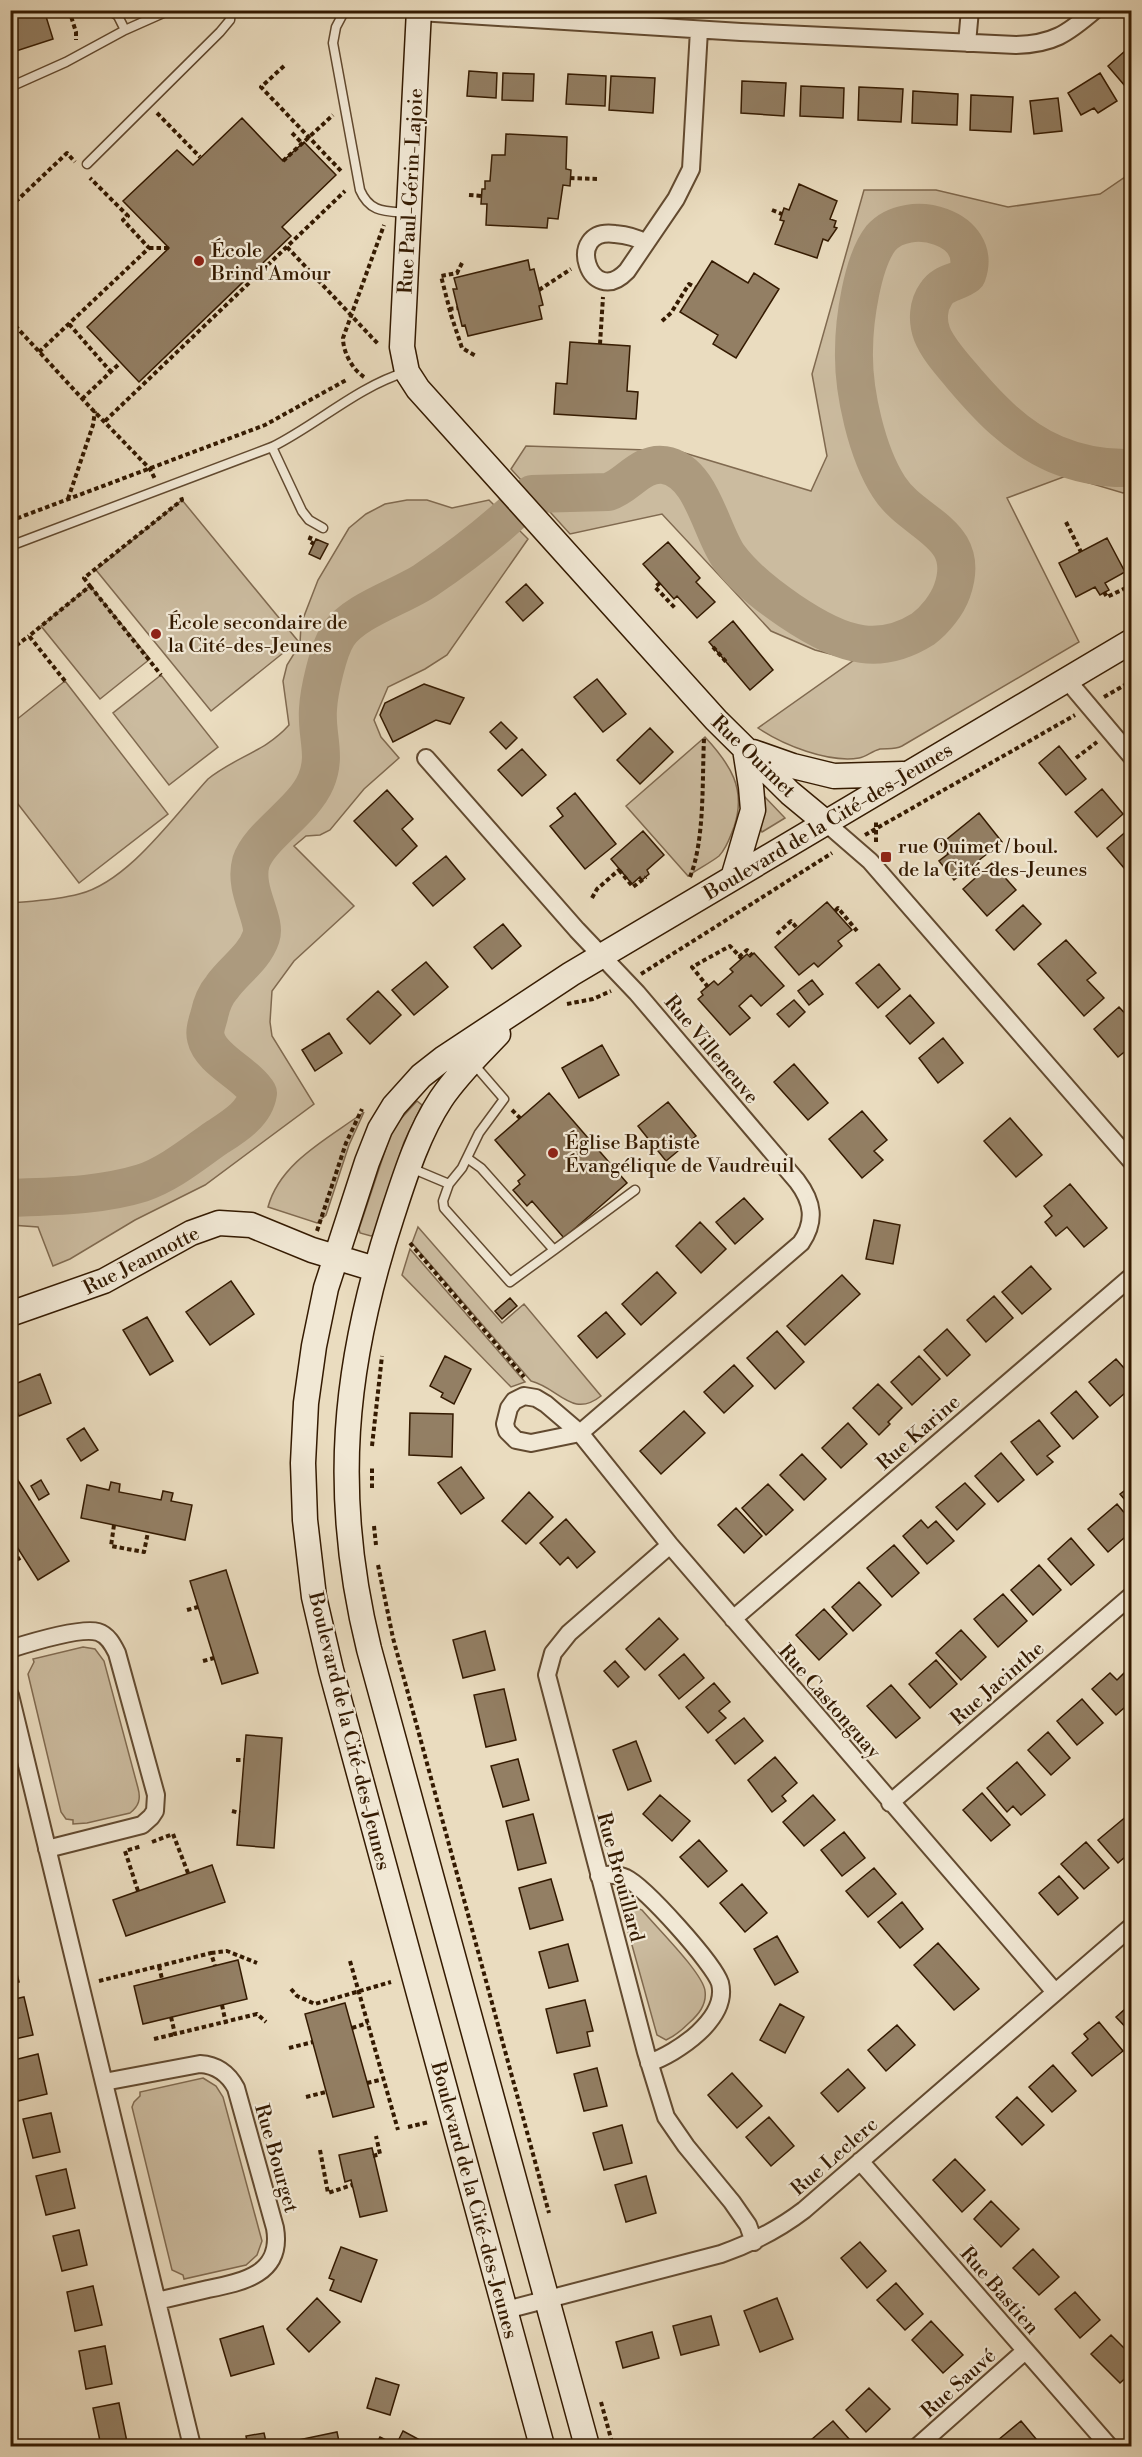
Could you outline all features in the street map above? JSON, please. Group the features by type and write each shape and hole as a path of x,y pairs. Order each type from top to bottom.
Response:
{"main road":[{"name":"Rue Paul-Gérin-Lajoie","path":"407,372 402,347 410,213 416,11"},
{"name":"Rue Ouimet","path":"407,372 418,389 506,488 745,749 825,822"},
{"name":"Boulevard de la Cité-des-Jeunes","path":"542,2446 334,1681 314,1597 303,1492 306,1403 320,1315 335,1257 375,1140 394,1106 421,1076 444,1058 602,956 1131,641"},
{"path":"733,878 753,810 745,749 793,766 827,774 848,776 907,774"},
{"name":"Boulevard de la Cité-des-Jeunes","path":"527,1005 471,1062 442,1098 424,1130 408,1167 375,1269 359,1336 348,1409 346,1492 352,1571 377,1681 587,2446"},
{"name":"Rue Jeannotte","path":"10,1314 104,1281 191,1233 219,1223 251,1225 312,1250 375,1269"}],"street":[{"path":"967,43 970,10"},
{"path":"416,11 699,30 1016,45 1047,42 1068,33 1095,10"},
{"path":"646,243 680,193 691,169 699,30"},
{"path":"1067,680 1131,757"},
{"name":"Rue Villeneuve","path":"426,758 797,1181 806,1192 812,1213 811,1223 801,1243 580,1433"},
{"name":"Rue Ouimet","path":"825,822 870,861 1131,1162"},
{"name":"Rue Karine","path":"733,1619 1131,1276"},
{"name":"Rue Castonguay","path":"580,1433 670,1545 1055,1992"},
{"name":"Rue Brouillard","path":"670,1545 568,1633 553,1653 547,1675 649,2063 668,2121 732,2202 748,2225 754,2242"},
{"name":"Rue Jacinthe","path":"890,1803 1131,1595"},
{"path":"10,1649 59,1636 92,1631 103,1634 109,1639 117,1653 155,1787 155,1810 142,1825 47,1849"},
{"path":"10,1695 192,2446"},
{"path":"599,1876 617,1875 638,1887 711,1965 720,1985 718,2005 710,2021 677,2050 649,2063"},
{"name":"Rue Leclerc","path":"506,2310 721,2254 754,2242 789,2222 1131,1926"},
{"name":"Rue Bourget","path":"104,2082 200,2064 214,2067 226,2075 236,2088 275,2228 274,2252 270,2261 257,2275 238,2283 158,2301"},
{"name":"Rue Bastien","path":"860,2161 1109,2446"},
{"name":"Rue Sauvé","path":"918,2446 1025,2351"}],"lane":[{"path":"109,10 118,16 125,30"},
{"path":"10,87 170,10"},
{"path":"84,166 220,32 230,20 231,10"},
{"path":"345,10 336,27 333,43 360,190 371,207 410,213"},
{"path":"10,546 177,485 272,447 294,436 368,389 407,372"},
{"path":"272,447 302,511 309,520 323,528"},
{"path":"471,1062 504,1099 478,1133 467,1158 449,1184 443,1201 444,1208 510,1282 560,1248 635,1190"},
{"path":"467,1158 481,1168 554,1250"},
{"path":"408,1167 449,1184"}],"path":[{"path":"69,10 76,32 75,41 71,43"},
{"path":"284,66 261,87 343,173 341,162"},
{"path":"283,161 334,114 336,126"},
{"path":"167,124 200,157"},
{"path":"292,133 302,143"},
{"path":"10,207 67,153 84,166 128,216 123,220 149,248"},
{"path":"570,177 598,180"},
{"path":"105,421 345,191 344,182"},
{"path":"469,195 482,196"},
{"path":"772,210 782,214"},
{"name":"Rue Paul-Gérin-Lajoie","path":"358,373 343,347 343,338 385,221"},
{"path":"287,247 385,350"},
{"path":"39,352 149,248 169,248"},
{"path":"462,263 456,273 441,276 462,348 476,356"},
{"path":"539,290 573,268"},
{"path":"662,321 671,313 689,284 695,287"},
{"path":"600,344 604,295"},
{"path":"449,309 458,308"},
{"path":"10,320 150,469"},
{"path":"69,324 111,372"},
{"path":"82,399 120,363"},
{"path":"10,521 266,425 348,379"},
{"path":"68,500 93,425 95,410"},
{"path":"161,675 84,578 182,500 177,485"},
{"path":"1066,522 1081,552"},
{"path":"660,583 655,587 676,609"},
{"path":"1104,592 1107,597 1131,585"},
{"path":"10,650 90,586"},
{"path":"29,636 65,681"},
{"path":"713,647 728,664"},
{"path":"1106,696 1131,681"},
{"name":"Boulevard de la Cité-des-Jeunes","path":"875,831 1071,718"},
{"path":"690,878 696,859 699,836 704,732"},
{"path":"1076,758 1099,741"},
{"path":"876,820 878,849"},
{"name":"Boulevard de la Cité-des-Jeunes","path":"643,973 827,855"},
{"path":"592,898 597,889 619,870 633,887 646,877"},
{"path":"835,911 838,908 857,931"},
{"path":"777,934 791,921 797,928"},
{"path":"708,987 692,967 730,946 740,958 747,950 752,955"},
{"path":"577,1003 610,992"},
{"path":"312,1250 346,1143 362,1109"},
{"path":"410,1243 528,1381"},
{"path":"372,1454 383,1347"},
{"path":"372,1465 372,1497"},
{"path":"373,1521 376,1549"},
{"path":"114,1525 111,1546 144,1552 148,1532"},
{"path":"10,1564 23,1556"},
{"path":"377,1558 396,1650 550,2217"},
{"path":"187,1610 198,1607"},
{"path":"203,1661 214,1658"},
{"path":"236,1760 244,1760"},
{"path":"232,1811 240,1813"},
{"path":"138,1891 124,1851 173,1834 188,1873"},
{"path":"99,1981 227,1951 257,1963"},
{"path":"211,1953 215,1966"},
{"path":"350,1961 398,2130"},
{"path":"159,1966 162,1979"},
{"path":"291,1989 297,1996 315,2004 391,1982"},
{"path":"222,2005 225,2022"},
{"path":"154,2039 257,2014 266,2022"},
{"path":"171,2017 175,2034"},
{"path":"352,2028 368,2023"},
{"path":"288,2048 313,2042"},
{"path":"367,2084 384,2079"},
{"path":"306,2097 327,2092"},
{"path":"408,2127 429,2122"},
{"path":"374,2156 380,2154 376,2136"},
{"path":"320,2150 328,2193 352,2185"}],"shaded area":[{"path":"1131,173 1131,490 1123,493 1066,476 1007,498 1079,642 902,746 880,749 859,758 834,758 780,741 758,728 854,660 815,650 771,631 662,514 570,534 511,469 526,446 678,451 811,491 827,456 812,374 864,190 936,190 1008,207 1100,194"},
{"path":"182,500 298,641 211,711 96,570"},
{"path":"407,500 427,500 452,508 489,500 528,539 447,655 425,669 388,687 374,720 381,737 399,758 364,789 330,830 320,835 306,836 294,846 354,906 294,961 272,991 270,1022 272,1036 314,1104 205,1185 135,1220 70,1259 53,1266 38,1227 11,1225 11,903 79,894 115,876 149,846 208,779 270,742 289,725 283,681 287,665 300,644 301,624 318,580 349,528 366,514 385,504"},
{"path":"90,586 150,659 100,699 41,626"},
{"path":"161,675 218,747 169,785 113,713"},
{"path":"65,681 168,814 79,883 11,795 11,724"},
{"path":"705,737 722,757 734,778 738,813 730,838 722,853 688,876 626,806"},
{"path":"763,795 785,818 762,832 760,829"},
{"path":"417,1101 422,1105 404,1142 374,1234 371,1236 360,1233 359,1229 390,1136 397,1123"},
{"path":"364,1112 349,1145 326,1215 317,1223 268,1207 274,1191 294,1164 307,1152"},
{"path":"418,1227 502,1323 524,1304 601,1396 591,1402 573,1403 531,1381 412,1243"},
{"path":"410,1249 525,1382 511,1387 402,1275"},
{"path":"83,1647 95,1649 104,1661 139,1799 130,1813 73,1824 73,1820 66,1819 61,1812 28,1674 34,1662 33,1659"},
{"path":"631,1908 642,1910 668,1938 696,1973 705,1991 705,2001 699,2013 666,2040 657,2035 625,1920"},
{"path":"203,2078 216,2086 223,2097 262,2241 257,2255 246,2265 184,2279 183,2275 172,2270 132,2107 140,2096 140,2092"}],"building":[{"path":"10,10 44,10 53,39 10,53"},
{"path":"1125,51 1132,58 1132,81 1125,86 1108,66"},
{"path":"469,71 497,73 496,98 467,96"},
{"path":"503,73 534,74 533,101 502,100"},
{"path":"1100,73 1117,101 1098,113 1094,108 1081,115 1068,93"},
{"path":"568,74 606,76 605,106 566,104"},
{"path":"611,76 655,78 653,113 609,110"},
{"path":"742,81 786,83 784,116 741,113"},
{"path":"801,86 844,88 843,118 800,116"},
{"path":"859,87 903,89 901,122 858,120"},
{"path":"913,91 958,94 957,125 912,123"},
{"path":"971,95 1013,97 1011,132 970,130"},
{"path":"1058,98 1062,131 1034,134 1030,101"},
{"path":"242,118 283,161 304,142 336,175 282,227 291,236 139,382 87,327 169,248 123,201 177,150 193,165"},
{"path":"506,134 567,137 566,169 571,170 570,186 563,185 558,219 548,218 547,228 486,225 487,204 481,204 482,189 485,189 485,181 490,181 492,155 505,155"},
{"path":"799,184 837,201 830,219 836,221 834,227 837,228 828,241 823,239 817,258 775,244 784,221 780,220 784,208 789,210"},
{"path":"528,260 530,270 534,269 543,305 539,306 542,319 468,336 465,325 462,326 453,289 457,289 454,278"},
{"path":"712,261 748,283 754,273 779,289 736,358 713,344 718,335 680,312"},
{"path":"570,342 630,346 627,391 638,392 636,419 554,414 556,383 567,384"},
{"path":"1107,538 1125,572 1105,583 1109,590 1100,595 1095,587 1076,597 1059,563"},
{"path":"316,539 328,544 320,559 309,554"},
{"path":"668,542 700,578 696,582 715,602 697,618 677,596 674,599 643,564"},
{"path":"526,584 543,603 523,621 506,602"},
{"path":"733,621 773,670 750,690 709,642"},
{"path":"597,679 626,714 603,732 574,697"},
{"path":"424,684 464,698 450,724 436,720 393,742 380,715 385,703"},
{"path":"501,722 517,738 506,749 490,732"},
{"path":"650,728 673,752 640,784 617,760"},
{"path":"1059,746 1086,779 1066,795 1039,763"},
{"path":"522,749 546,775 522,796 498,770"},
{"path":"1102,789 1123,814 1097,837 1075,812"},
{"path":"387,790 413,819 402,829 417,846 396,866 354,821"},
{"path":"575,793 616,844 585,869 550,826 563,816 557,808"},
{"path":"979,813 1002,842 954,880 939,861 948,854 941,844"},
{"path":"1130,828 1132,862 1124,868 1107,848"},
{"path":"643,831 664,855 647,870 649,874 642,880 640,877 632,884 611,859"},
{"path":"446,856 465,879 433,906 413,883"},
{"path":"992,863 1016,890 987,916 963,889"},
{"path":"827,902 852,930 838,941 842,946 818,967 814,963 799,975 775,947"},
{"path":"1023,905 1041,924 1014,950 996,930"},
{"path":"503,924 521,946 492,969 474,947"},
{"path":"1066,940 1096,973 1087,980 1104,998 1084,1016 1038,964"},
{"path":"754,953 784,986 761,1006 751,995 739,1006 750,1018 730,1035 698,999 703,995 701,992 714,981 718,985 733,972 730,969 747,954 750,957"},
{"path":"426,962 448,987 414,1015 392,990"},
{"path":"879,964 900,989 878,1008 856,983"},
{"path":"812,980 823,994 809,1005 798,991"},
{"path":"378,991 401,1015 370,1044 347,1019"},
{"path":"910,995 934,1023 910,1044 886,1016"},
{"path":"794,1000 805,1012 789,1027 777,1014"},
{"path":"1119,1007 1132,1021 1132,1046 1118,1057 1094,1029"},
{"path":"329,1033 342,1053 315,1071 302,1050"},
{"path":"943,1038 963,1063 938,1083 919,1058"},
{"path":"602,1045 619,1075 579,1098 562,1068"},
{"path":"794,1064 828,1103 808,1120 774,1082"},
{"name":"Église Baptiste Évangélique de Vaudreuil","path":"549,1093 627,1183 564,1238 532,1201 527,1206 513,1190 525,1175 495,1140"},
{"path":"668,1102 696,1136 666,1161 638,1126"},
{"path":"862,1111 887,1140 874,1151 883,1160 862,1178 829,1139"},
{"path":"1010,1118 1042,1155 1016,1177 984,1141"},
{"path":"1070,1184 1107,1228 1084,1247 1067,1227 1056,1236 1045,1222 1052,1216 1044,1206"},
{"path":"744,1198 763,1219 735,1244 716,1222"},
{"path":"874,1220 900,1225 893,1264 866,1259"},
{"path":"700,1222 726,1249 701,1273 676,1246"},
{"path":"1031,1266 1051,1289 1022,1314 1002,1292"},
{"path":"657,1272 676,1293 641,1325 622,1304"},
{"path":"842,1275 860,1294 805,1345 787,1326"},
{"path":"231,1281 254,1314 210,1345 186,1312"},
{"path":"994,1296 1013,1318 986,1342 967,1320"},
{"path":"510,1298 517,1306 502,1319 495,1311"},
{"path":"606,1312 625,1334 597,1358 578,1336"},
{"path":"147,1317 173,1361 150,1375 123,1330"},
{"path":"947,1329 970,1355 947,1376 924,1350"},
{"path":"777,1331 804,1362 775,1389 747,1358"},
{"path":"445,1356 471,1369 454,1404 441,1397 443,1393 430,1386"},
{"path":"919,1356 940,1379 912,1405 891,1382"},
{"path":"1116,1359 1132,1377 1132,1387 1110,1406 1089,1382"},
{"path":"734,1365 753,1386 724,1413 704,1392"},
{"path":"40,1374 51,1403 19,1416 10,1395 10,1386"},
{"path":"878,1384 902,1408 879,1435 853,1408"},
{"path":"1076,1391 1098,1417 1073,1439 1051,1413"},
{"path":"684,1411 705,1433 661,1474 640,1451"},
{"path":"410,1413 453,1414 452,1457 409,1455"},
{"path":"1039,1420 1060,1446 1047,1456 1053,1462 1037,1475 1011,1442"},
{"path":"848,1423 867,1444 841,1468 822,1448"},
{"path":"84,1428 98,1450 81,1461 67,1439"},
{"path":"1001,1453 1024,1480 998,1502 975,1476"},
{"path":"802,1454 826,1479 804,1500 780,1475"},
{"path":"461,1467 484,1498 461,1514 438,1483"},
{"path":"12,1471 69,1561 38,1580 10,1536 10,1472"},
{"path":"41,1480 49,1494 39,1500 31,1486"},
{"path":"111,1482 120,1484 119,1492 161,1500 163,1491 173,1493 171,1501 192,1505 185,1540 81,1518 87,1485 109,1490"},
{"path":"965,1483 985,1504 957,1530 936,1507"},
{"path":"768,1484 793,1510 766,1535 742,1508"},
{"path":"1132,1485 1132,1508 1120,1494"},
{"path":"529,1492 553,1517 526,1544 502,1521"},
{"path":"1117,1504 1132,1522 1132,1531 1108,1552 1088,1529"},
{"path":"736,1508 762,1536 744,1553 718,1525"},
{"path":"566,1519 595,1552 577,1568 568,1557 560,1565 540,1543"},
{"path":"921,1520 928,1528 936,1521 954,1541 927,1564 903,1536"},
{"path":"1071,1538 1094,1565 1071,1585 1048,1559"},
{"path":"894,1545 919,1573 892,1597 867,1568"},
{"path":"1039,1565 1061,1590 1033,1615 1011,1590"},
{"path":"226,1570 258,1673 222,1684 190,1581"},
{"path":"859,1582 881,1605 853,1631 832,1607"},
{"path":"1003,1594 1027,1621 998,1647 974,1619"},
{"path":"824,1609 847,1634 819,1660 796,1635"},
{"path":"659,1618 678,1639 645,1670 626,1649"},
{"path":"961,1630 986,1657 961,1680 936,1653"},
{"path":"485,1631 495,1670 463,1678 453,1640"},
{"path":"684,1654 704,1678 679,1699 659,1675"},
{"path":"936,1660 957,1684 930,1708 909,1684"},
{"path":"615,1661 629,1677 618,1687 604,1671"},
{"path":"1125,1672 1132,1679 1132,1701 1116,1715 1092,1689 1110,1673 1117,1680"},
{"path":"714,1683 730,1702 719,1711 726,1718 708,1733 686,1707"},
{"path":"891,1685 920,1718 896,1738 867,1706"},
{"path":"504,1689 516,1740 486,1747 474,1695"},
{"path":"1082,1699 1103,1723 1077,1745 1057,1721"},
{"path":"744,1718 763,1741 735,1764 716,1740"},
{"path":"1048,1732 1070,1758 1051,1775 1028,1750"},
{"path":"246,1735 282,1738 274,1848 237,1845"},
{"path":"636,1741 651,1781 628,1790 613,1750"},
{"path":"775,1757 797,1783 782,1796 786,1801 772,1812 748,1780"},
{"path":"518,1759 529,1800 503,1807 491,1766"},
{"path":"1017,1762 1045,1795 1021,1815 1013,1806 1007,1812 987,1788"},
{"path":"982,1793 1010,1825 991,1841 963,1810"},
{"path":"660,1795 690,1821 672,1841 643,1814"},
{"path":"813,1795 835,1820 804,1846 783,1822"},
{"path":"533,1814 546,1863 518,1870 506,1821"},
{"path":"1128,1815 1132,1820 1132,1851 1118,1863 1098,1840"},
{"path":"844,1832 865,1858 842,1876 821,1850"},
{"path":"699,1840 727,1871 708,1887 680,1857"},
{"path":"1086,1842 1109,1868 1084,1889 1061,1864"},
{"path":"212,1865 225,1902 126,1936 113,1900"},
{"path":"874,1868 896,1894 868,1917 846,1891"},
{"path":"1059,1876 1078,1898 1058,1915 1039,1893"},
{"path":"551,1879 563,1920 530,1929 519,1888"},
{"path":"742,1884 767,1913 745,1932 720,1903"},
{"path":"902,1902 923,1929 900,1948 878,1922"},
{"path":"777,1936 798,1972 775,1985 754,1949"},
{"path":"938,1943 979,1989 954,2010 914,1965"},
{"path":"568,1944 578,1981 549,1988 539,1952"},
{"path":"10,1946 19,1982 10,1984"},
{"path":"238,1960 247,1999 143,2024 134,1986"},
{"path":"24,1997 33,2035 10,2040 10,2000"},
{"path":"585,2000 593,2031 587,2032 590,2046 557,2053 546,2009"},
{"path":"345,2003 374,2107 333,2117 305,2014"},
{"path":"1132,2003 1132,2034 1116,2017"},
{"path":"780,2004 804,2017 785,2053 760,2040"},
{"path":"1099,2022 1123,2051 1092,2076 1072,2053 1088,2039 1084,2034"},
{"path":"897,2025 915,2045 886,2071 868,2050"},
{"path":"38,2054 47,2094 18,2101 10,2061"},
{"path":"1053,2065 1076,2091 1052,2112 1029,2087"},
{"path":"597,2068 607,2106 584,2111 574,2074"},
{"path":"848,2069 865,2088 838,2112 821,2093"},
{"path":"732,2073 762,2106 737,2128 708,2095"},
{"path":"1017,2097 1044,2125 1022,2145 996,2117"},
{"path":"51,2113 60,2152 33,2158 23,2119"},
{"path":"769,2117 794,2146 771,2166 746,2137"},
{"path":"622,2125 632,2163 604,2170 593,2133"},
{"path":"372,2148 387,2211 360,2217 351,2180 345,2182 339,2155"},
{"path":"955,2159 985,2190 962,2212 933,2180"},
{"path":"66,2169 75,2208 46,2215 36,2176"},
{"path":"646,2176 656,2213 626,2222 615,2185"},
{"path":"991,2201 1019,2229 1001,2247 974,2219"},
{"path":"79,2230 87,2265 62,2271 53,2236"},
{"path":"860,2242 886,2271 867,2288 841,2258"},
{"path":"341,2247 377,2260 361,2302 330,2290 334,2280 329,2278"},
{"path":"1033,2249 1059,2277 1039,2295 1013,2268"},
{"path":"896,2283 923,2314 905,2330 877,2300"},
{"path":"93,2286 102,2325 75,2331 67,2292"},
{"path":"1075,2292 1100,2320 1080,2338 1055,2309"},
{"path":"317,2298 340,2322 309,2352 287,2329"},
{"path":"777,2298 793,2339 760,2352 744,2311"},
{"path":"711,2316 719,2345 681,2355 673,2326"},
{"path":"931,2321 963,2355 943,2373 912,2340"},
{"path":"263,2326 274,2364 231,2376 220,2339"},
{"path":"652,2332 659,2358 623,2368 616,2342"},
{"path":"1111,2335 1132,2356 1132,2372 1120,2383 1091,2354"},
{"path":"105,2346 112,2384 86,2389 79,2351"},
{"path":"376,2378 399,2385 390,2415 367,2408"},
{"path":"869,2388 890,2409 866,2432 846,2410"},
{"path":"119,2403 127,2442 101,2446 93,2408"},
{"path":"12,2421 18,2446 10,2446"},
{"path":"833,2421 850,2440 843,2446 804,2446"},
{"path":"1021,2421 1042,2446 1003,2446 998,2440"},
{"path":"403,2431 420,2440 417,2446 375,2446 380,2437 396,2445"},
{"path":"337,2432 340,2446 299,2446 298,2440"},
{"path":"264,2433 267,2446 248,2446 246,2436"}],"waterway":[{"path":"10,1198 93,1193 142,1183 180,1163 248,1114 258,1093 209,1046 205,1033 206,1027 218,993 254,951 261,937 261,922 250,883 251,862 263,842 302,803 319,772 321,763 319,701 334,642 355,618 426,580 495,528 532,494 608,492 648,467 664,465 688,478 704,503 722,546 740,570 771,597 809,623 846,640 878,645 909,637 923,629 936,617 952,591 956,571 955,555 948,542 900,500 881,473 863,422 854,367 854,339 864,276 874,249 881,238 893,228 925,223 955,234 965,245 969,259 967,275 939,290 931,303 929,324 945,356 992,410 1015,430 1055,454 1093,466 1132,468"}],"place":[{"name":"École Brind'Amour","path":"199,261"},
{"name":"École secondaire de la Cité-des-Jeunes","path":"156,634"},
{"name":"rue Ouimet / boul. de la Cité-des-Jeunes","path":"886,857"},
{"name":"Église Baptiste Évangélique de Vaudreuil","path":"553,1153"}]}
